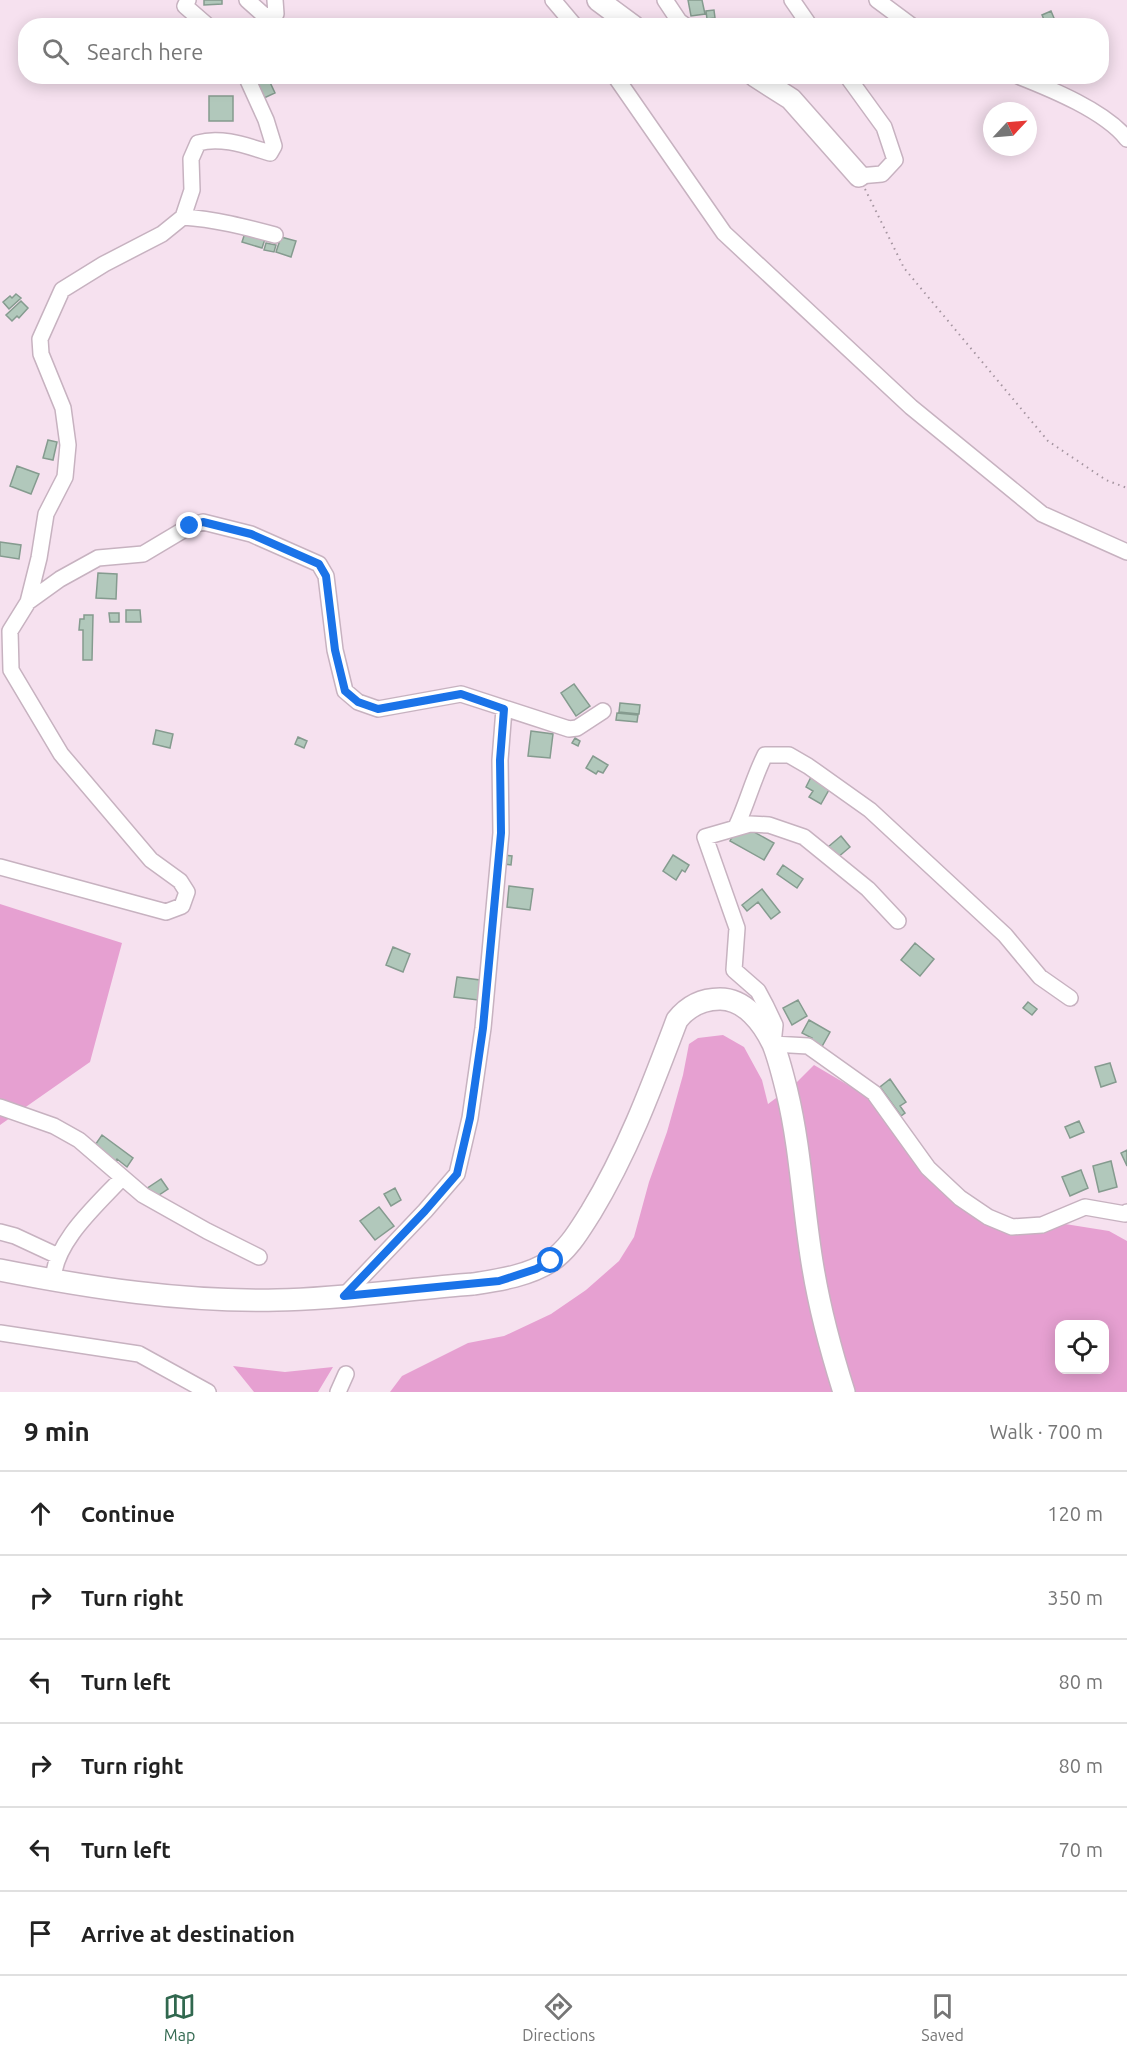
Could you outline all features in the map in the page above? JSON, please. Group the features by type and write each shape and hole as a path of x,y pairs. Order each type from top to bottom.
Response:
{"main road":[{"path":"598,0 622,18"},
{"path":"768,84 791,99 859,176"},
{"path":"0,1270 53,1281 149,1294 234,1300 278,1300 499,1281 536,1269 551,1261 576,1235 618,1163 649,1095 677,1020 684,1011 697,1004 710,1000 733,1001 757,1018 773,1044 793,1118 820,1309 844,1392"},
{"path":"0,1281 77,1295 210,1309 339,1307 466,1295 503,1290 539,1280 555,1272 569,1260 616,1196 662,1095 683,1034 692,1019 699,1013 724,1010 747,1020 770,1064 786,1139 807,1310 832,1392"}],"street":[{"path":"188,0 184,6 198,18"},
{"path":"247,0 265,16 276,14 275,0"},
{"path":"553,0 568,18"},
{"path":"665,0 677,18"},
{"path":"792,0 804,18"},
{"path":"877,0 901,18"},
{"path":"0,867 166,912 182,906 186,892 180,881 151,860 61,754 11,670 10,631 28,602 39,558 46,514 65,477 68,445 63,408 41,354 40,339 62,290 104,264 162,234 183,217 192,190 191,159 198,143 210,139 270,153 274,146 266,120 250,84"},
{"path":"621,84 724,233 910,407 1042,514 1127,552"},
{"path":"853,84 884,127 895,160 882,174 859,176"},
{"path":"1039,84 1062,93 1119,129 1127,140"},
{"path":"183,217 231,223 275,235"},
{"path":"28,602 60,579 98,558 143,554 190,526 203,522 251,534 319,564 326,576 335,650 345,691 358,702 378,709 461,694 569,729 577,728 603,711"},
{"path":"344,1296 457,1174 470,1118 483,1028 501,833 500,760 504,709"},
{"path":"736,827 747,805 756,773 765,756 789,755 816,771 870,810 1005,935 1040,977 1070,998"},
{"path":"898,921 868,889 804,837 769,825 750,824 705,837 737,928 734,970 758,991 766,1006 775,1025 773,1044 808,1046 874,1093 928,1168 960,1198 988,1217 1012,1227 1042,1225 1085,1207 1125,1214 1127,1212"},
{"path":"0,1107 54,1126 80,1140 143,1195 259,1257"},
{"path":"53,1281 53,1269 58,1256 89,1214 122,1178"},
{"path":"0,1232 15,1236 58,1256"},
{"path":"0,1333 139,1354 208,1392"},
{"path":"338,1392 346,1374"}],"path":[{"path":"859,176 904,268 1048,441 1106,480 1127,488"}],"shaded area":[{"path":"0,904 122,943 90,1062 0,1125"},
{"path":"723,1035 744,1047 762,1080 768,1104 795,1084 814,1065 870,1098 931,1178 1003,1228 1065,1224 1109,1231 1127,1241 1127,1392 390,1392 402,1376 468,1343 504,1336 551,1314 586,1290 619,1261 634,1237 649,1182 667,1132 689,1044 698,1038"},
{"path":"233,1366 285,1372 333,1367 318,1392 254,1392"}],"building":[{"path":"204,0 222,0 222,4 204,5"},
{"path":"688,0 702,0 705,14 691,16"},
{"path":"714,10 715,18 707,18 706,11"},
{"path":"1051,11 1054,18 1043,18 1042,15"},
{"path":"256,84 271,84 275,93 264,98"},
{"path":"209,96 233,96 233,121 209,121"},
{"path":"245,233 265,239 262,248 242,242"},
{"path":"281,237 296,241 291,257 276,252"},
{"path":"266,243 276,245 274,252 264,250"},
{"path":"16,294 21,298 9,309 3,302"},
{"path":"21,301 28,308 19,318 17,316 12,321 6,315"},
{"path":"48,440 57,442 53,460 43,458"},
{"path":"17,466 39,474 31,494 10,486"},
{"path":"0,542 21,545 19,559 0,556"},
{"path":"98,573 117,574 116,599 96,598"},
{"path":"126,610 140,610 141,622 126,622"},
{"path":"109,613 119,613 119,622 110,622"},
{"path":"84,615 93,615 92,660 83,660 83,630 79,630 80,619 84,619"},
{"path":"574,684 590,706 576,716 561,693"},
{"path":"620,703 640,705 639,714 619,712"},
{"path":"617,713 638,715 637,722 616,720"},
{"path":"156,730 173,734 170,748 153,744"},
{"path":"531,731 553,734 550,758 528,756"},
{"path":"298,737 307,741 304,748 295,744"},
{"path":"575,738 580,741 578,746 572,743"},
{"path":"593,756 608,765 603,773 598,771 596,774 586,768"},
{"path":"811,777 830,788 821,804 809,797 813,791 806,787"},
{"path":"745,827 774,843 764,860 730,841 735,832 740,835"},
{"path":"841,836 850,847 837,858 828,847"},
{"path":"505,855 512,856 511,865 504,864"},
{"path":"673,855 689,865 685,872 682,870 676,880 663,871"},
{"path":"783,865 803,879 797,888 777,874"},
{"path":"509,886 533,889 530,910 507,907"},
{"path":"762,889 780,912 771,919 758,902 747,911 742,905"},
{"path":"915,943 934,959 920,976 901,960"},
{"path":"393,947 410,954 403,972 386,965"},
{"path":"457,977 480,980 478,1000 454,997"},
{"path":"798,1000 807,1016 792,1025 783,1008"},
{"path":"1028,1002 1037,1009 1032,1015 1023,1008"},
{"path":"809,1020 830,1032 820,1050 809,1044 812,1038 802,1033"},
{"path":"1110,1063 1116,1082 1101,1087 1095,1067"},
{"path":"890,1079 906,1102 900,1106 905,1113 901,1116 880,1087"},
{"path":"1079,1121 1084,1132 1070,1138 1065,1127"},
{"path":"102,1135 133,1158 127,1167 117,1159 114,1164 93,1148"},
{"path":"1127,1150 1127,1166 1121,1153"},
{"path":"1111,1161 1117,1187 1099,1192 1093,1166"},
{"path":"1081,1170 1088,1188 1070,1196 1062,1177"},
{"path":"161,1179 168,1189 153,1199 146,1189"},
{"path":"395,1188 401,1200 391,1206 384,1194"},
{"path":"379,1207 394,1226 375,1240 360,1221"}],"route":[{"path":"190,526 203,522 251,534 319,564 326,576 335,650 345,691 358,702 378,709 461,694 504,709 500,760 501,833 483,1028 470,1118 457,1174 344,1296 499,1281 536,1269 551,1261"}]}
